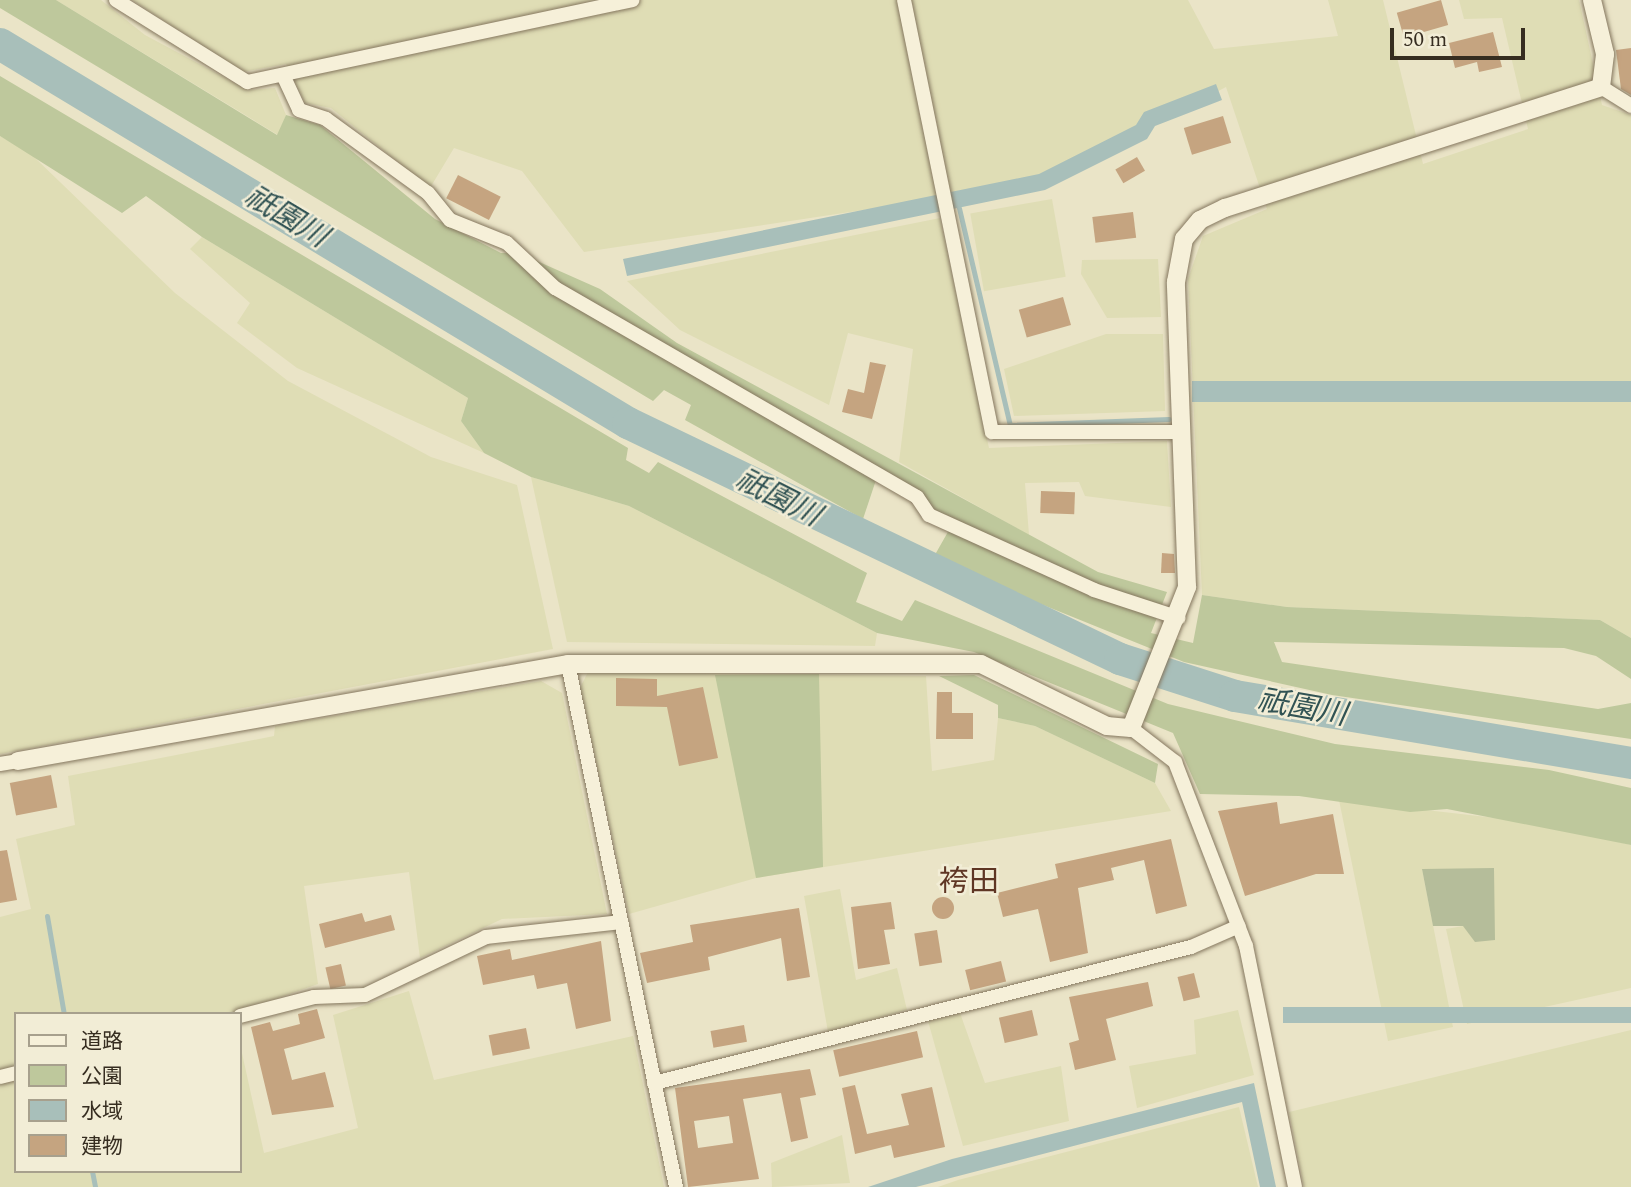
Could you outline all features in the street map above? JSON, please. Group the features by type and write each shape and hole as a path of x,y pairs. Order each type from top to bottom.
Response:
{"street":[{"path":"116,0 247,82 632,0"},
{"path":"904,0 951,216 992,432 1183,432"},
{"path":"1592,0 1605,54 1601,87"},
{"path":"282,75 299,110 327,119 428,193 450,219 507,243 555,288 917,497 929,516 1094,590 1179,618"},
{"path":"1601,87 1630,109"},
{"path":"1135,725 1179,618 1188,559 1177,256 1200,220 1601,87"},
{"path":"568,664 676,1187"},
{"path":"9,762 568,664 981,664 1107,726 1135,725 1175,762 1238,926 1295,1187"},
{"path":"242,1015 314,997 365,995 486,937 621,922"},
{"path":"654,1083 1191,947 1238,926"}],"shaded area":[{"path":"56,0 101,0 145,35 248,90 275,88 286,115 278,135"},
{"path":"132,0 1188,0 1214,49 1338,36 1328,0 1383,0 1423,164 1528,129 1502,18 1464,19 1459,0 1579,0 1602,105 1631,115 1631,638 1600,620 1287,607 1202,595 1188,279 1203,236 1267,209 1226,87 1043,183 584,252 522,171 454,148 430,188 331,108 305,103 286,64 243,72"},
{"path":"0,136 32,155 175,293 288,381 431,457 517,485 553,649 0,754"},
{"path":"1052,199 1066,277 984,291 970,213"},
{"path":"940,218 989,448 1167,441 1171,507 1085,496 1079,482 1025,483 1029,535 899,462 913,349 848,333 829,405 680,330 627,281"},
{"path":"202,237 468,398 461,421 484,453 297,368 237,323 250,303 190,249"},
{"path":"1158,259 1161,317 1107,318 1081,274 1082,260"},
{"path":"1106,334 1163,334 1165,411 1014,416 1004,369"},
{"path":"531,477 629,506 877,633 875,646 567,642"},
{"path":"588,672 926,676 932,771 994,760 998,718 1035,726 1155,783 1171,811 756,878 629,914 580,688"},
{"path":"541,681 562,693 607,914 502,919 420,958 409,872 304,886 318,984 239,1012 14,1012 14,1173 242,1173 242,1053 264,1153 358,1128 333,1015 409,991 434,1080 633,1036 664,1187 0,1187 0,917 31,909 16,839 75,825 68,776 274,736 275,726"},
{"path":"1339,800 1547,824 1631,845 1631,988 1467,1024 1446,929 1463,926 1422,869 1453,1027 1388,1041"},
{"path":"840,889 856,980 897,968 907,1010 828,1032 804,896"},
{"path":"1238,1010 1254,1075 1137,1108 1129,1066 1196,1054 1194,1020"},
{"path":"960,1013 985,1083 1061,1066 1069,1121 963,1146 928,1021"},
{"path":"1631,1030 1631,1187 1304,1187 1289,1112"},
{"path":"1239,1107 1258,1187 938,1187 958,1180"},
{"path":"842,1135 850,1183 772,1187 771,1163"}],"green space":[{"path":"0,0 56,0 277,135 286,115 320,125 435,219 501,253 519,253 600,289 677,343 1098,572 1167,592 1151,633 1193,643 1202,595 1287,607 1600,620 1631,638 1631,679 1596,656 1564,648 1274,642 1282,662 1598,709 1631,703 1631,739 1332,695 1184,662 932,560 953,523 880,468 863,519 685,420 691,405 664,390 653,401 0,8"},
{"path":"0,76 628,448 626,460 649,473 658,462 867,573 856,602 902,621 915,600 1168,704 1335,744 1549,770 1631,788 1631,845 1447,809 1410,812 1299,796 1200,794 1173,733 974,652 877,633 629,506 531,477 484,453 461,421 468,398 202,237 146,196 122,213 0,136"},
{"path":"819,674 823,867 756,878 715,675"},
{"path":"974,675 1158,764 1155,783 1035,726 998,718 998,705 939,676"},
{"path":"1494,868 1495,940 1475,942 1463,926 1433,926 1422,869"}],"water":[{"path":"1216,84 1222,100 1155,126 1147,139 1045,190 627,276 623,259 1039,174 1136,125 1144,112"},
{"path":"1192,381 1631,381 1631,402 1192,402"},
{"path":"1283,1007 1631,1007 1631,1023 1283,1023"},
{"path":"1254,1083 1276,1187 1260,1187 1242,1102 916,1187 868,1187 952,1159"}],"building":[{"path":"1441,0 1448,25 1404,38 1397,13"},
{"path":"1493,32 1502,67 1479,72 1477,62 1455,68 1449,43"},
{"path":"1631,48 1631,95 1621,89 1616,50"},
{"path":"1223,116 1231,143 1192,155 1184,128"},
{"path":"1137,157 1145,171 1123,183 1115,170"},
{"path":"458,175 501,197 489,220 446,198"},
{"path":"1133,212 1136,238 1095,243 1092,217"},
{"path":"1063,297 1071,325 1027,338 1019,310"},
{"path":"870,362 886,365 872,419 842,412 848,389 864,393"},
{"path":"1041,491 1075,492 1074,514 1040,513"},
{"path":"1162,553 1174,554 1175,573 1161,573"},
{"path":"616,678 657,679 657,696 703,687 718,758 679,766 667,707 616,706"},
{"path":"937,692 952,692 952,713 973,713 973,739 936,739"},
{"path":"51,775 57,807 16,815 10,783"},
{"path":"1277,802 1280,824 1333,814 1344,874 1316,874 1245,896 1218,811"},
{"path":"1171,839 1187,906 1156,914 1144,860 1111,868 1114,880 1078,888 1088,953 1050,962 1038,909 1003,917 997,893 1058,878 1055,864"},
{"path":"7,850 17,900 0,903 0,851"},
{"path":"943,897 953,904 954,908 947,918 943,919 933,912 932,908 939,898"},
{"path":"891,902 895,929 884,930 890,964 858,969 851,907"},
{"path":"799,908 810,977 787,981 781,938 708,957 710,970 647,983 640,953 693,942 690,925"},
{"path":"362,913 365,922 391,915 395,930 325,948 319,924"},
{"path":"937,930 942,963 919,966 914,934"},
{"path":"601,941 611,1021 576,1029 567,983 537,989 534,975 483,985 477,956 510,949 512,960"},
{"path":"1001,961 1006,981 970,990 965,970"},
{"path":"341,964 346,985 330,989 325,968"},
{"path":"1194,973 1200,997 1184,1001 1178,977"},
{"path":"1148,982 1153,1006 1106,1019 1116,1060 1075,1070 1069,1043 1079,1040 1069,997"},
{"path":"317,1009 325,1038 284,1049 292,1080 325,1072 334,1107 272,1115 251,1027 270,1022 273,1031 300,1024 298,1014"},
{"path":"1032,1010 1038,1035 1005,1043 999,1018"},
{"path":"744,1025 747,1042 713,1048 711,1031"},
{"path":"526,1028 530,1049 493,1056 489,1035"},
{"path":"917,1031 923,1057 839,1077 833,1050"},
{"path":"810,1069 816,1095 800,1098 808,1138 791,1142 781,1093 743,1099 759,1179 688,1187 675,1088","holes":["729,1116 733,1143 698,1148 694,1121"]},
{"path":"855,1085 867,1134 909,1125 901,1094 932,1087 945,1147 894,1158 891,1145 855,1154 842,1088"}],"waterway":[{"name":"祇園川","path":"0,44 628,423 1120,659 1235,696 1631,763"},
{"path":"959,208 1010,425 1169,419"},
{"path":"47,916 64,1012"},
{"path":"92,1173 95,1187"}],"district":[{"name":"袴田","path":"969,882"}]}
